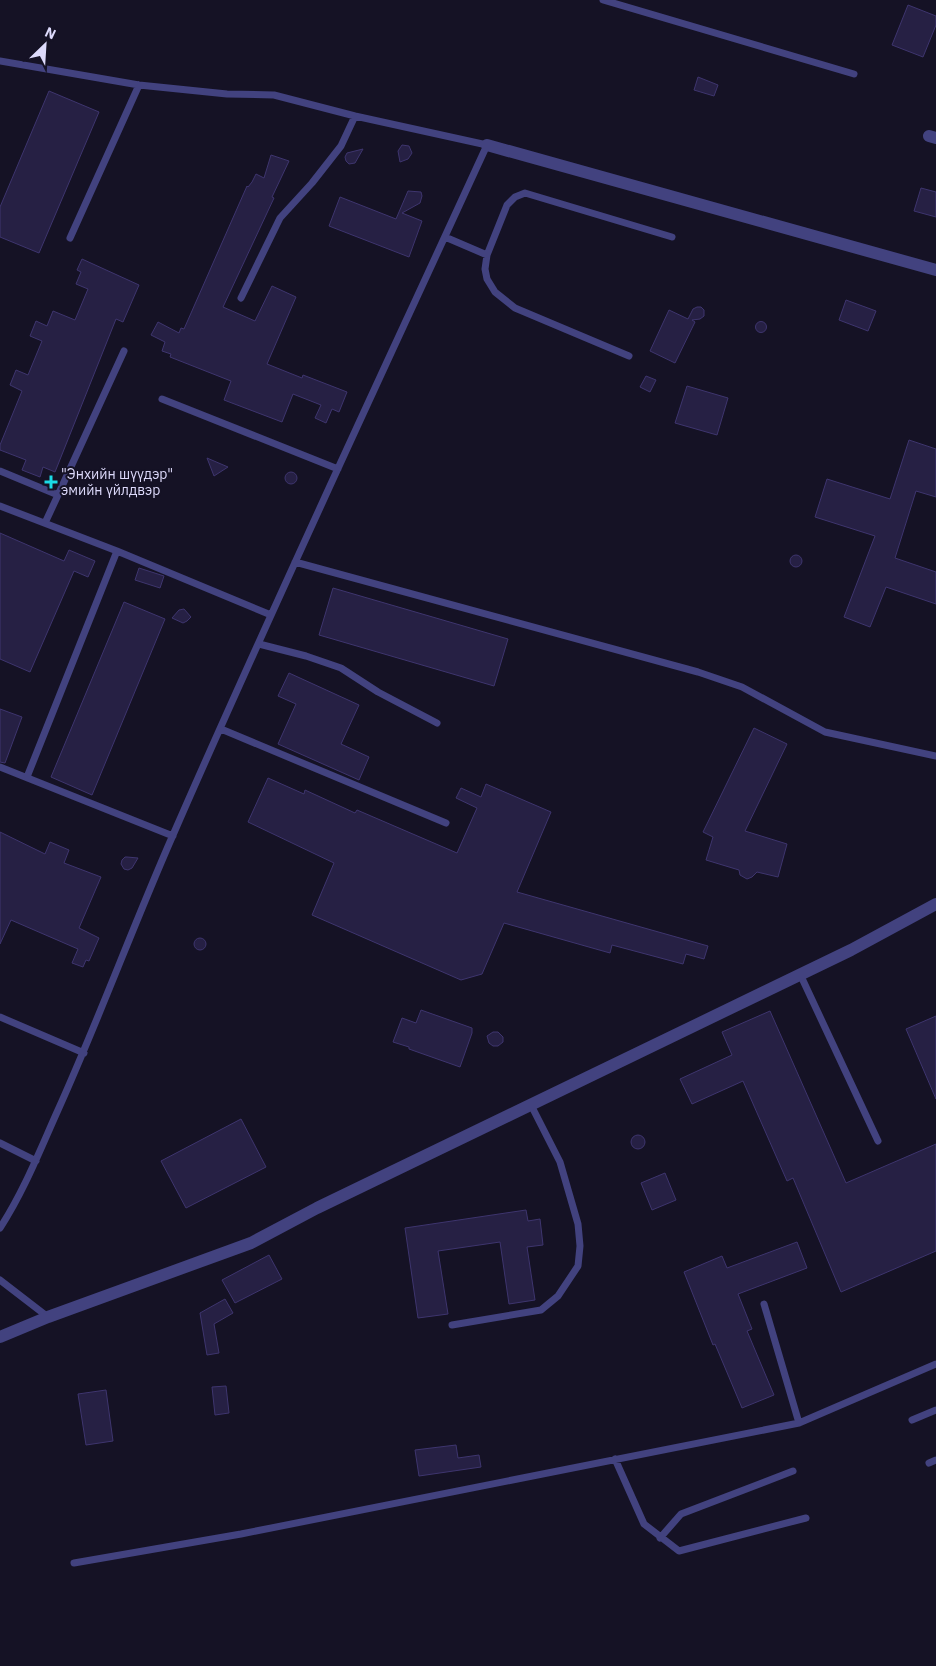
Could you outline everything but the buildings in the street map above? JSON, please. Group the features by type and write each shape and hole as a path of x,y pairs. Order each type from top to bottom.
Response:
{"street":[{"path":"487,145 936,270"},
{"path":"0,1337 48,1317 251,1243 317,1208 851,950 936,904"}],"lane":[{"path":"603,0 621,2 854,74"},
{"path":"0,61 138,85 227,94 274,95 355,116 487,145 295,562 172,836 84,1053 36,1161 15,1205 0,1228"},
{"path":"70,238 138,85"},
{"path":"241,298 280,218 341,146 355,116"},
{"path":"629,356 515,308 495,292 487,279 485,269 487,255 507,205 515,197 525,193 672,237"},
{"path":"445,237 487,255"},
{"path":"45,523 124,351"},
{"path":"162,399 338,469"},
{"path":"0,471 58,495"},
{"path":"0,506 117,551 271,615"},
{"path":"27,777 117,551"},
{"path":"295,562 698,672 742,687 825,732 936,756"},
{"path":"258,644 306,656 341,668 378,692 437,723"},
{"path":"221,729 446,823"},
{"path":"0,767 172,836"},
{"path":"800,974 878,1140"},
{"path":"0,1017 84,1053"},
{"path":"452,1324 541,1310 558,1296 578,1266 580,1246 578,1224 560,1162 531,1106"},
{"path":"0,1142 36,1161"},
{"path":"0,1280 48,1317"},
{"path":"764,1304 799,1422"},
{"path":"74,1563 241,1534 799,1422 936,1364"},
{"path":"912,1420 936,1410"},
{"path":"615,1459 644,1524 679,1551 806,1518"},
{"path":"660,1538 681,1514 793,1470"}],"place":[{"name":"\"Энхийн шүүдэр\" эмийн үйлдвэр","path":"51,482"}]}
